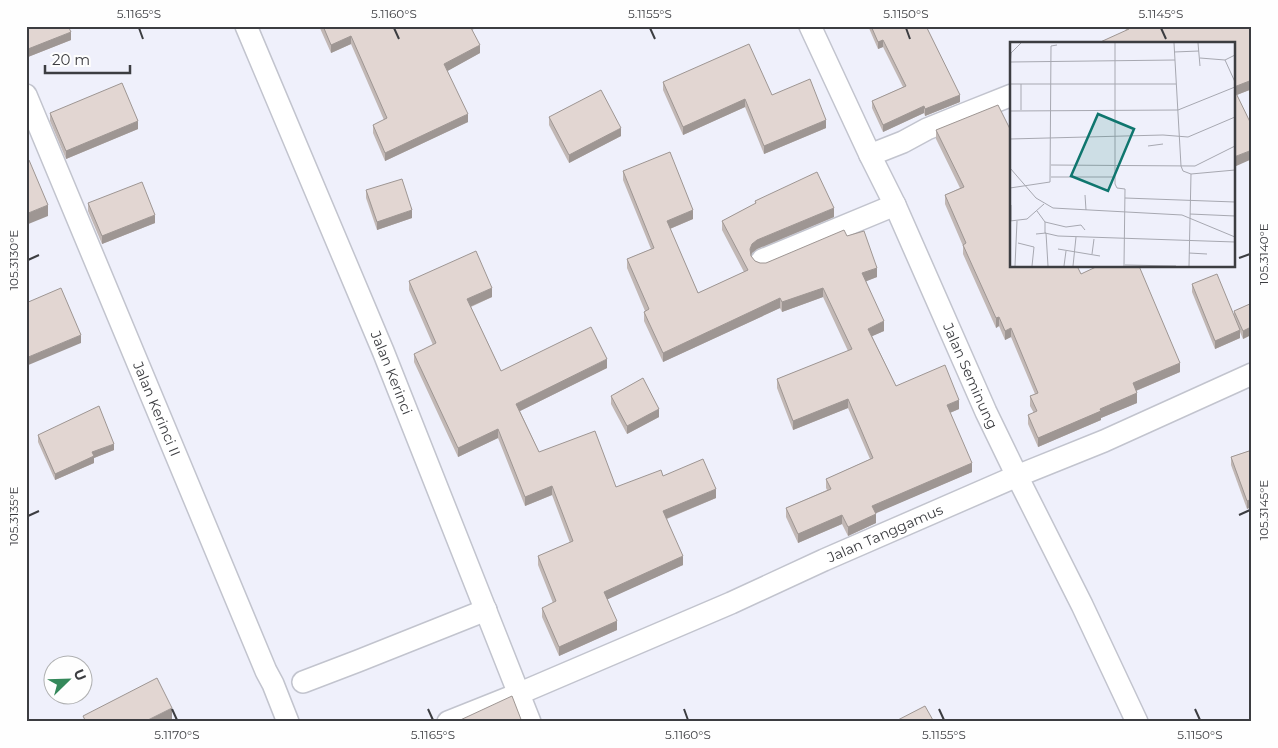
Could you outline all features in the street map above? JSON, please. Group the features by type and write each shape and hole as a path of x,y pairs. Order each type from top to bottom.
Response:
{"street":[{"name":"Jalan Kerinci","path":"246,26 383,351 530,722"},
{"name":"Jalan Seminung","path":"810,26 895,205 986,412 1082,605 1137,722"},
{"name":"Jalan Kerinci II","path":"26,95 288,722"},
{"path":"870,155 903,142 960,115 1010,96"},
{"path":"762,260 895,205"},
{"name":"Jalan Tanggamus","path":"448,722 731,603 824,560 1017,476 1104,441 1252,374"},
{"path":"303,682 486,610"}],"building":[{"path":"26,26 68,26 71,32 28,49 26,44"},
{"path":"323,26 470,26 480,45 444,64 468,114 385,153 373,125 387,118 351,36 331,45"},
{"path":"871,26 926,26 960,95 925,109 924,106 883,125 872,101 906,86 883,40 878,42"},
{"path":"1128,26 1252,26 1252,80 1236,86 1236,42 1100,42 1129,29"},
{"path":"749,44 772,95 810,79 826,120 764,146 745,99 683,127 663,82"},
{"path":"122,83 138,121 66,151 50,113"},
{"path":"601,90 621,128 569,155 549,117"},
{"path":"1236,93 1252,126 1252,150 1236,156"},
{"path":"998,105 1010,129 1010,268 1078,268 1081,274 1094,268 1140,268 1180,363 1133,383 1137,393 1038,438 1028,415 1037,411 1030,396 1038,393 1011,328 1005,331 999,317 996,318 963,245 966,243 945,195 964,187 936,130"},
{"path":"670,152 693,210 667,221 698,293 748,270 722,221 756,203 755,201 817,172 834,208 757,240 750,249 751,256 755,261 766,263 844,230 847,236 864,231 877,268 862,273 884,321 868,329 896,386 945,365 959,400 947,405 972,463 872,506 876,514 848,527 842,515 798,534 786,508 831,489 826,479 873,458 848,399 793,421 777,379 852,349 823,288 782,302 780,298 663,353 644,312 649,309 627,259 654,248 623,171"},
{"path":"29,160 48,205 26,214 26,161"},
{"path":"402,179 412,210 377,222 366,190"},
{"path":"142,182 155,215 102,236 88,203"},
{"path":"476,251 492,288 467,299 501,371 591,327 607,359 516,404 539,452 595,431 616,487 661,470 663,476 703,459 716,489 663,511 683,556 604,592 617,621 559,647 542,608 556,601 538,556 573,541 552,486 525,497 498,429 458,448 414,354 436,343 409,281"},
{"path":"1217,274 1240,330 1215,341 1192,284"},
{"path":"61,288 81,335 26,358 26,303"},
{"path":"1252,303 1252,329 1251,327 1243,331 1234,311"},
{"path":"643,378 659,409 627,426 611,396"},
{"path":"99,406 114,444 92,452 94,456 55,474 38,435"},
{"path":"1252,450 1252,499 1247,501 1231,457"},
{"path":"157,678 172,708 144,722 86,722 83,716"},
{"path":"512,696 522,722 456,722"},
{"path":"925,706 934,722 894,722"}]}
